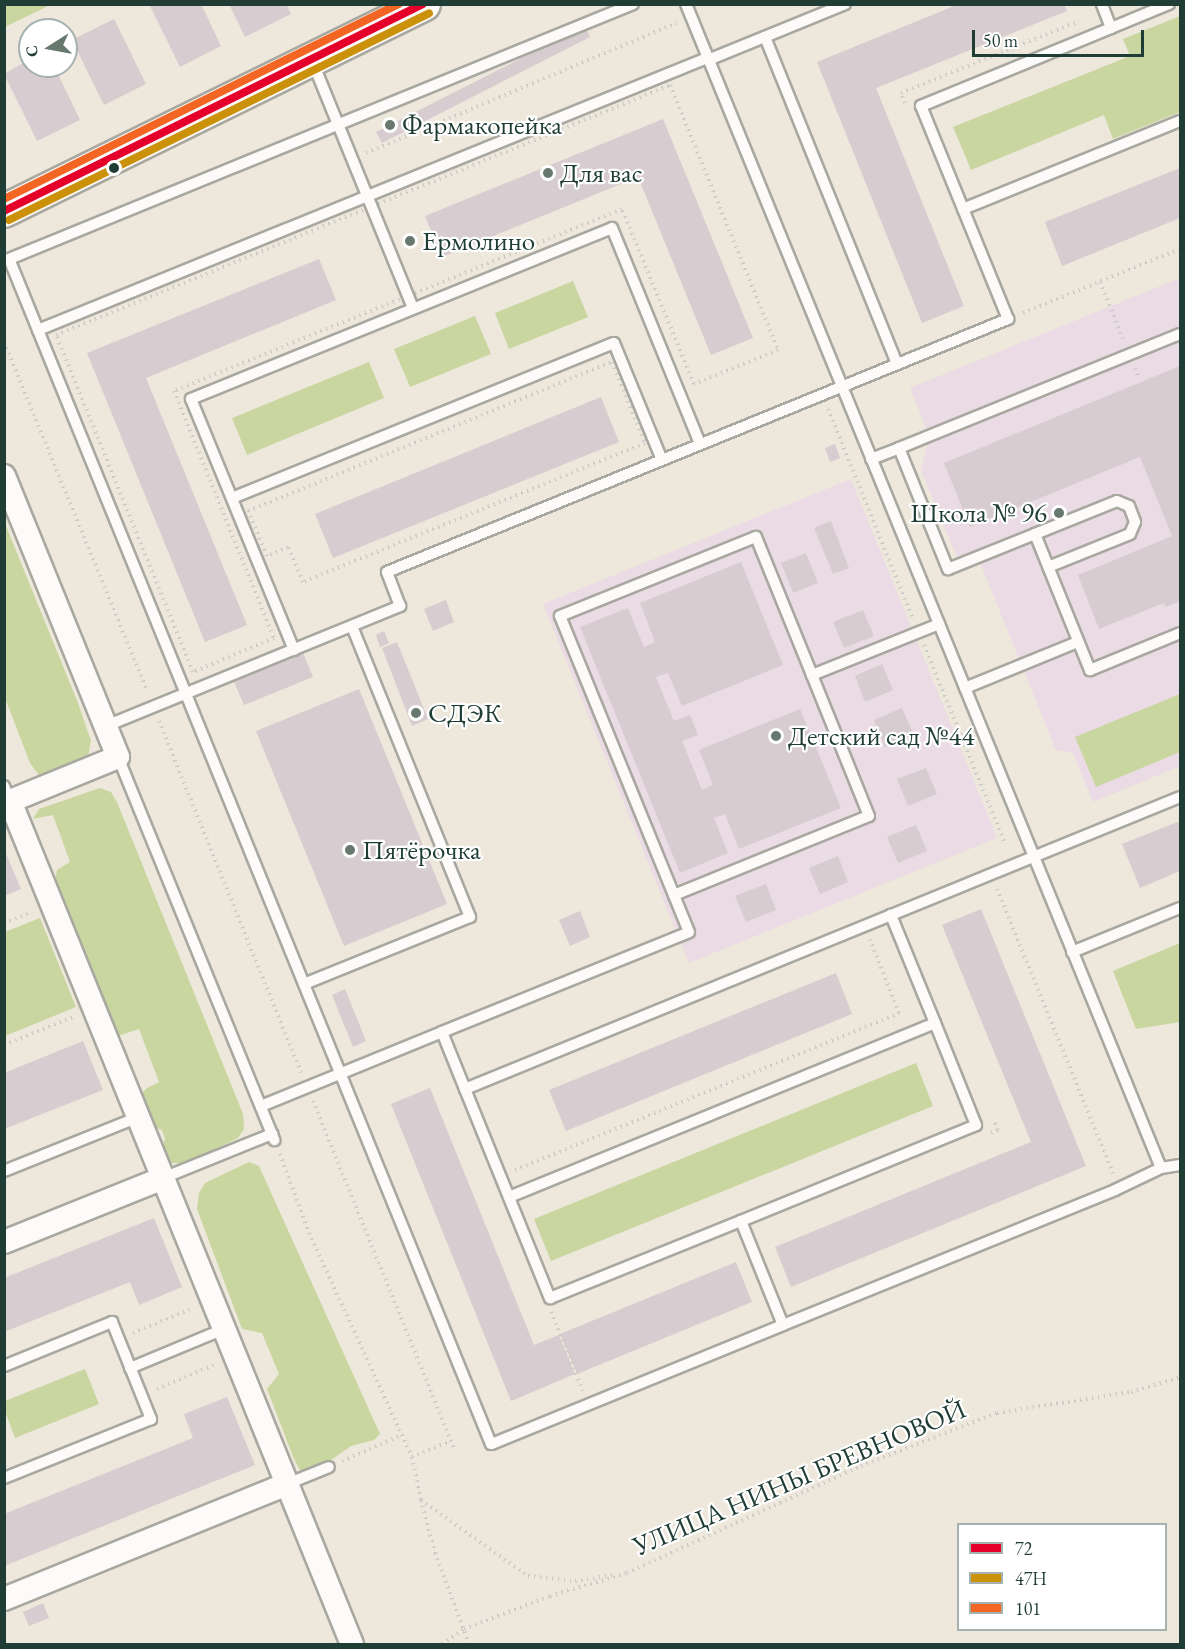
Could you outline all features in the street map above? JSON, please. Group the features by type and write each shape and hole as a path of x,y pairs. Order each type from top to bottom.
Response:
{"main road":[{"path":"4,212 424,4"}],"street":[{"path":"4,476 118,757 6,797 352,1644"},
{"path":"4,1242 163,1178"},
{"path":"4,1599 287,1484"}],"lane":[{"path":"633,4 9,259 491,1444 1119,1188 1161,1168 1180,1165"},
{"path":"686,4 1161,1168"},
{"path":"38,330 765,37 827,8 845,4"},
{"path":"106,726 400,606 387,572 1008,319 921,106 1169,4"},
{"path":"1103,7 1111,28"},
{"path":"765,37 897,364"},
{"path":"312,60 413,308"},
{"path":"963,209 1180,121"},
{"path":"294,650 191,399 612,228 700,444"},
{"path":"871,459 1180,334"},
{"path":"232,498 614,343 662,460"},
{"path":"899,448 948,569 1117,501 1129,506 1135,522 1130,534 1048,567"},
{"path":"1035,534 1090,670 1180,633"},
{"path":"261,1106 689,932 560,616 756,537 869,816 674,895"},
{"path":"812,675 939,624"},
{"path":"304,984 470,917 352,626"},
{"path":"965,688 1078,642"},
{"path":"118,757 273,1137 163,1178"},
{"path":"465,1089 1180,797"},
{"path":"1072,952 1180,908"},
{"path":"442,1032 550,1298 976,1125 891,915"},
{"path":"509,1197 935,1023"},
{"path":"4,1171 138,1117"},
{"path":"741,1221 783,1325"},
{"path":"4,1366 112,1323 151,1419 4,1478"},
{"path":"130,1368 224,1329"},
{"path":"287,1484 329,1467"}],"path":[{"path":"905,104 901,93 1103,7"},
{"path":"352,159 691,17"},
{"path":"670,85 778,350"},
{"path":"1008,319 1180,249"},
{"path":"1100,282 1139,378"},
{"path":"4,342 454,1448"},
{"path":"612,362 248,511 267,556 288,547 303,582 645,443"},
{"path":"992,874 1119,1188"},
{"path":"500,1176 899,1013 868,938"},
{"path":"4,1045 75,1017"},
{"path":"987,1134 998,1130 989,1109"},
{"path":"273,1137 309,1233 412,1457 435,1553 469,1644"},
{"path":"127,1335 204,1304"},
{"path":"542,1316 562,1308"},
{"path":"551,1312 584,1395"},
{"path":"150,1391 226,1360"},
{"name":"УЛИЦА НИНЫ БРЕВНОВОЙ","path":"442,1644 464,1629 550,1596 627,1573 861,1466 997,1413 1131,1392 1180,1377"},
{"path":"329,1467 402,1435"},
{"path":"412,1457 451,1441"},
{"path":"421,1500 528,1576 575,1581 627,1573"}],"shaded area":[{"name":"Школа № 96","path":"1180,278 1180,766 1093,802 1073,753 1056,750 977,555 959,562 921,471 929,436 910,388"},
{"name":"Детский сад №44","path":"851,479 997,838 689,963 543,604"}],"green space":[{"path":"5,4 50,4 23,18 18,18 18,21 5,27"},
{"path":"1180,16 1180,112 1113,139 1104,115 971,170 953,127 1130,56 1123,39"},
{"path":"573,281 588,317 509,349 495,313"},
{"path":"475,316 491,354 410,387 394,349"},
{"path":"369,362 384,398 247,455 232,418"},
{"path":"4,521 78,703 91,741 88,757 81,766 41,778 30,763 5,698"},
{"path":"1180,694 1180,752 1096,787 1075,737"},
{"path":"100,788 111,792 117,802 243,1114 244,1129 238,1138 186,1163 172,1163 165,1153 163,1145 165,1139 162,1130 153,1127 143,1104 141,1094 159,1082 139,1029 118,1036 55,882 57,870 70,862 53,815 33,819 39,809"},
{"path":"40,918 76,1007 5,1036 5,932"},
{"path":"1180,943 1180,1022 1136,1029 1113,971"},
{"path":"916,1063 933,1106 551,1261 534,1219"},
{"path":"249,1162 259,1166 380,1434 374,1440 351,1446 331,1460 309,1471 300,1470 294,1459 267,1389 279,1374 262,1333 242,1329 197,1209 199,1193 205,1183"},
{"path":"85,1369 99,1404 15,1438 5,1411 5,1401"}],"building":[{"path":"149,4 201,4 221,46 180,67"},
{"path":"229,4 286,4 291,14 245,37"},
{"path":"959,4 1064,4 1067,11 876,88 964,306 922,323 817,62"},
{"path":"114,19 146,84 104,105 78,52 78,37"},
{"path":"585,26 590,37 382,143 376,132"},
{"path":"18,66 18,78 60,78 80,120 37,141 4,74"},
{"path":"663,119 753,338 711,355 638,177 442,257 425,216"},
{"path":"1180,168 1180,218 1062,266 1045,222"},
{"path":"319,259 336,300 146,378 247,625 205,642 87,353"},
{"path":"1180,366 1180,601 1166,607 1164,603 1099,629 1078,575 1172,536 1140,457 970,527 944,463"},
{"path":"601,397 619,442 333,558 315,514"},
{"path":"835,444 840,458 830,462 825,448"},
{"path":"831,521 849,568 833,574 814,528"},
{"path":"806,553 818,583 793,593 781,563"},
{"path":"741,562 783,665 682,706 668,673 656,677 674,721 690,715 698,735 682,741 702,790 713,785 699,750 800,709 841,808 739,849 725,814 714,818 728,853 680,873 580,627 628,608 644,647 655,642 640,603"},
{"path":"446,600 454,622 433,631 424,609"},
{"path":"863,610 874,636 844,648 833,622"},
{"path":"384,631 389,643 380,647 376,635"},
{"path":"397,642 428,719 412,726 382,648"},
{"path":"303,653 313,677 244,705 234,682"},
{"path":"882,664 893,690 865,702 855,676"},
{"path":"359,689 447,904 344,946 256,731"},
{"path":"902,708 914,735 885,747 874,720"},
{"path":"926,768 937,794 908,806 897,779"},
{"path":"1180,821 1180,871 1140,888 1122,844"},
{"path":"916,825 927,851 898,863 887,837"},
{"path":"4,849 21,889 4,896"},
{"path":"838,856 848,882 820,894 809,868"},
{"path":"766,884 776,910 746,922 735,896"},
{"path":"981,909 1086,1166 791,1287 775,1247 1031,1142 942,925"},
{"path":"580,911 590,937 570,946 559,920"},
{"path":"836,973 852,1014 566,1131 549,1090"},
{"path":"345,989 366,1041 353,1047 332,995"},
{"path":"83,1041 103,1090 4,1129 4,1073"},
{"path":"430,1088 534,1345 559,1335 575,1374 511,1401 391,1104"},
{"path":"154,1218 182,1287 139,1305 130,1282 4,1332 4,1278"},
{"path":"736,1262 752,1302 577,1374 560,1334"},
{"path":"227,1397 255,1465 4,1566 4,1514 193,1438 184,1414"},
{"path":"43,1603 49,1618 29,1626 23,1612"}],"transit line":[{"name":"101","path":"4,199 399,4"},
{"name":"72","path":"4,211 423,4"},
{"name":"47Н","path":"9,220 429,13"}],"place":[{"name":"Фармакопейка","path":"390,125"},
{"name":"Для вас","path":"548,173"},
{"name":"Ермолино","path":"410,241"},
{"name":"Школа № 96","path":"1059,513"},
{"name":"СДЭК","path":"416,713"},
{"name":"Детский сад №44","path":"776,736"},
{"name":"Пятёрочка","path":"350,850"}]}
